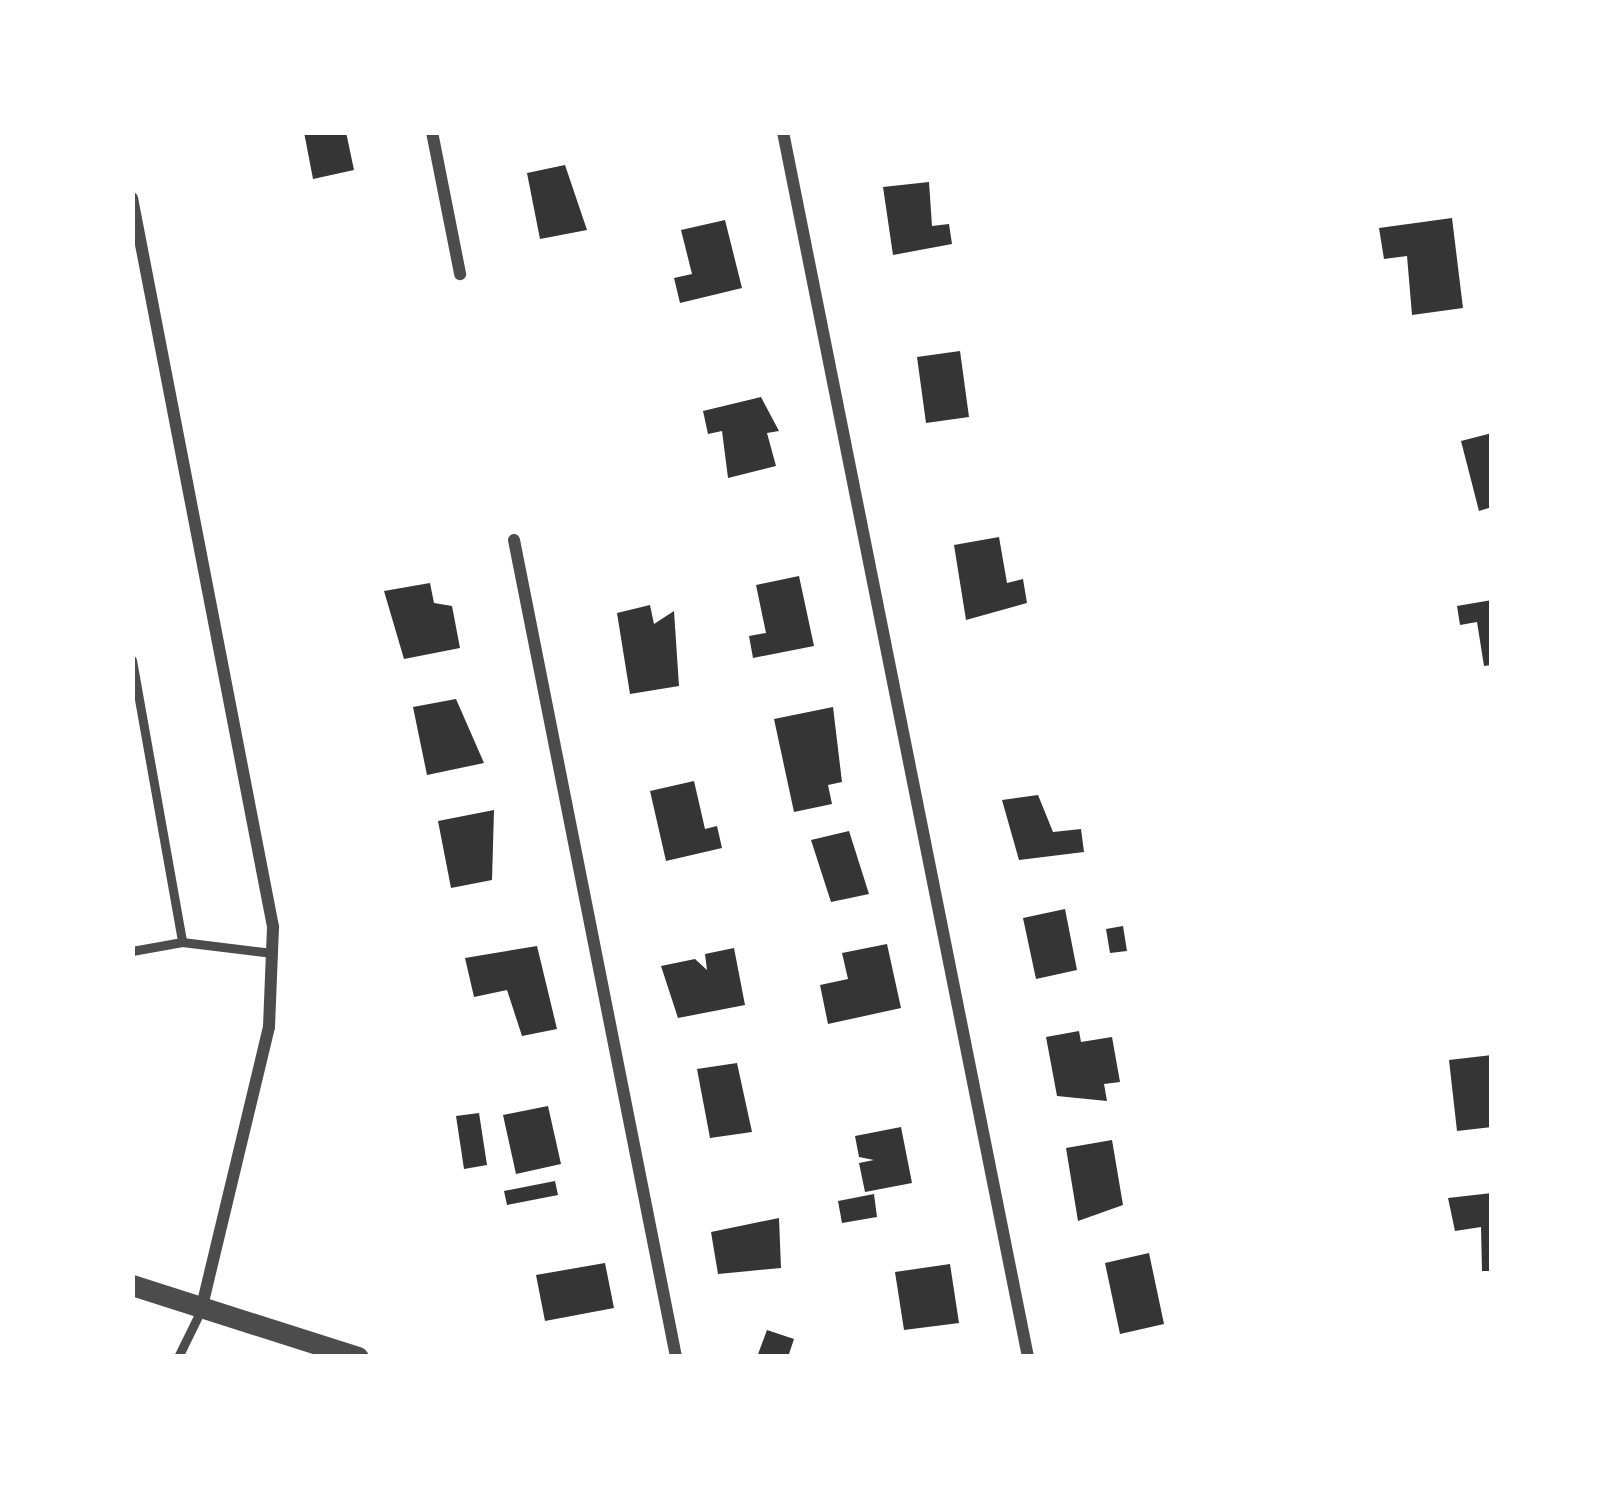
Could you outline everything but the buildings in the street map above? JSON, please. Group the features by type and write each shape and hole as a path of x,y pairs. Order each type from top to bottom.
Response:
{"street":[{"path":"432,132 460,274"},
{"path":"783,132 1028,1357"},
{"path":"132,198 272,953 269,1027 202,1306"},
{"path":"514,540 676,1357"},
{"path":"132,1286 358,1357"}],"lane":[{"path":"132,660 182,943"},
{"path":"132,951 182,943 272,953"},
{"path":"178,1357 202,1306"}]}
